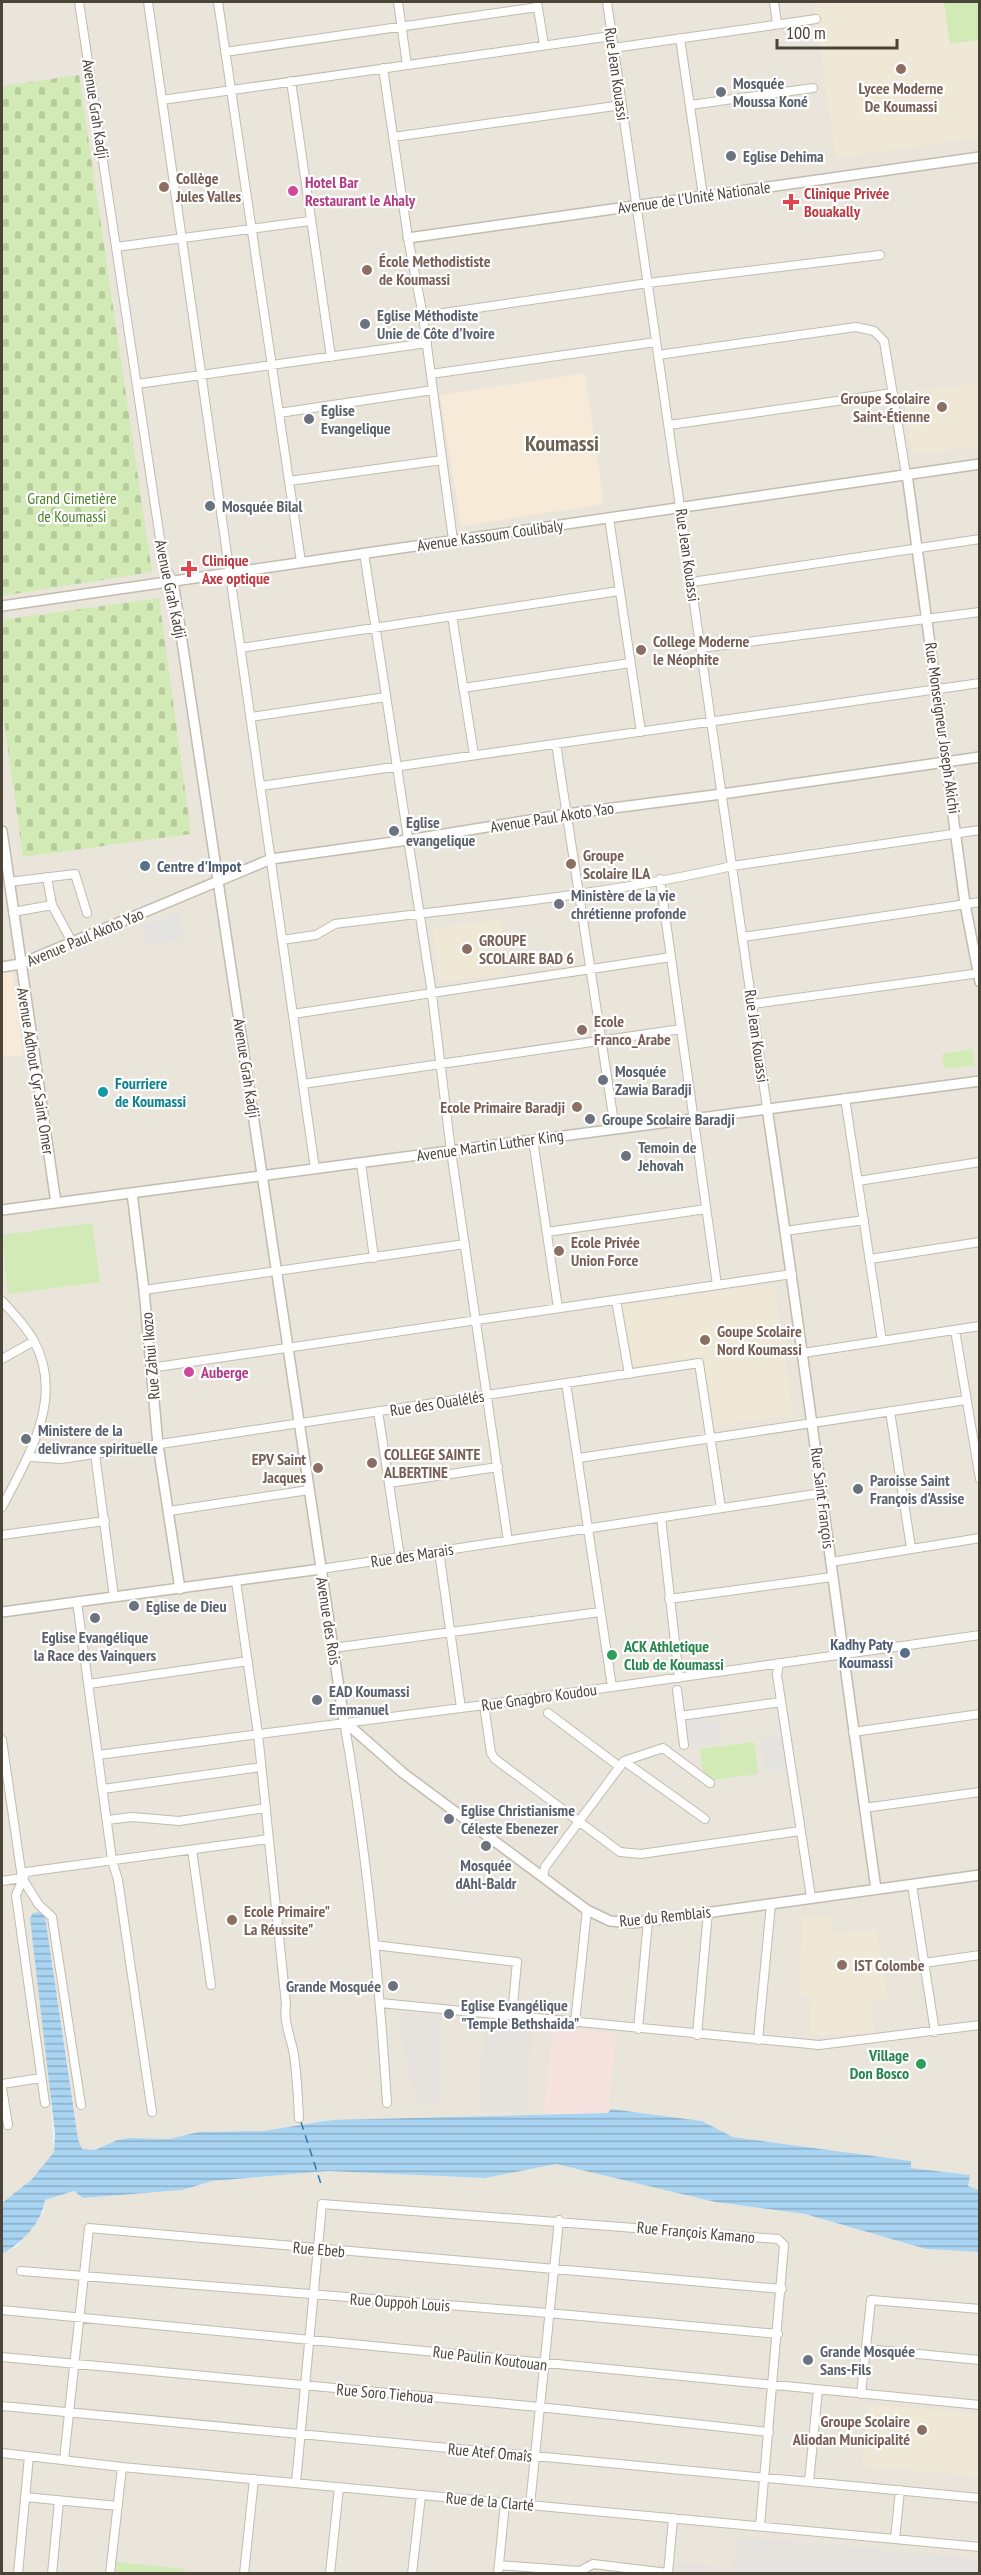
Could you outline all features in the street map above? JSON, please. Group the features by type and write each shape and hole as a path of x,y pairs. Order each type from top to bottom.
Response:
{"street":[{"name":"Avenue Grah Kadji","path":"80,2 164,565 173,581 264,1176"},
{"path":"148,2 315,1169"},
{"path":"218,2 301,562"},
{"path":"398,2 407,65"},
{"name":"Rue Jean Kouassi","path":"607,2 767,1108"},
{"path":"774,2 777,24"},
{"path":"225,52 401,27 537,4 544,45"},
{"path":"613,48 816,19"},
{"path":"162,100 612,36"},
{"path":"680,38 703,196"},
{"path":"383,68 408,238 423,316 453,540"},
{"path":"291,81 331,357"},
{"path":"690,105 813,88"},
{"path":"393,137 622,105"},
{"name":"Avenue de l'Unité Nationale","path":"408,238 980,157"},
{"path":"116,247 310,221"},
{"path":"423,316 648,283 880,255"},
{"name":"Rue Monseigneur Joseph Akichi","path":"658,355 856,327 874,331 884,341 918,548 965,903 979,976"},
{"path":"431,374 656,342"},
{"path":"137,384 427,343"},
{"path":"279,413 433,390"},
{"path":"669,425 893,393"},
{"path":"289,481 442,460"},
{"name":"Avenue Kassoum Coulibaly","path":"2,606 980,464"},
{"path":"609,518 640,732"},
{"path":"692,582 980,539"},
{"path":"364,553 432,994 451,1151 508,1541"},
{"path":"241,648 619,591"},
{"path":"702,648 980,612"},
{"path":"452,616 474,755"},
{"path":"463,688 630,663"},
{"path":"261,786 980,683"},
{"path":"251,717 386,697"},
{"path":"556,744 615,1129"},
{"name":"Avenue Paul Akoto Yao","path":"2,967 20,964 271,859 408,840 566,814 980,757"},
{"path":"282,940 316,935 335,924 579,892 732,866 980,830"},
{"name":"Avenue Adhout Cyr Saint Omer","path":"2,831 56,1203"},
{"path":"9,882 75,874 87,913"},
{"path":"47,877 52,905 72,942"},
{"path":"660,879 717,1285"},
{"path":"742,937 980,902"},
{"path":"13,912 52,905"},
{"path":"293,1014 671,957"},
{"path":"753,1004 979,976"},
{"path":"303,1084 681,1029"},
{"name":"Avenue Martin Luther King","path":"2,1210 980,1081"},
{"path":"845,1098 882,1341"},
{"name":"Rue Saint François","path":"767,1108 813,1422 842,1654 876,1889"},
{"path":"533,1140 558,1308"},
{"path":"858,1181 980,1162"},
{"path":"361,1163 375,1258"},
{"name":"Avenue des Rois","path":"264,1176 309,1490 356,1791 380,2003 387,2103"},
{"name":"Rue Zahui Ikozo","path":"132,1193 144,1290 158,1444 170,1511 180,1589"},
{"path":"547,1232 706,1209"},
{"path":"785,1231 864,1220"},
{"path":"870,1258 980,1242"},
{"path":"144,1290 465,1245"},
{"path":"150,1368 792,1274"},
{"path":"616,1300 629,1374"},
{"path":"2,1301 34,1341 43,1366 44,1401 39,1433 30,1457 2,1507"},
{"path":"803,1353 980,1326"},
{"path":"955,1330 980,1479"},
{"path":"2,1359 34,1341"},
{"name":"Rue des Oualélés","path":"30,1457 61,1459 699,1363 721,1508"},
{"path":"566,1383 612,1687"},
{"path":"579,1458 966,1400"},
{"path":"890,1411 911,1548"},
{"path":"378,1412 400,1557"},
{"path":"95,1454 114,1597"},
{"path":"389,1483 498,1467"},
{"path":"170,1511 309,1490"},
{"name":"Rue des Marais","path":"2,1612 321,1569 822,1493"},
{"path":"662,1517 679,1677"},
{"path":"2,1535 105,1521"},
{"path":"831,1562 980,1538"},
{"path":"439,1551 461,1708"},
{"path":"669,1599 832,1576"},
{"path":"236,1581 258,1734 286,2004 284,2020 290,2033 294,2058 299,2118"},
{"path":"77,1602 112,1860 118,1880 152,2112"},
{"path":"333,1648 600,1612"},
{"name":"Rue Gnagbro Koudou","path":"98,1755 344,1721 484,1705 980,1635"},
{"path":"89,1684 248,1661"},
{"path":"779,1663 777,1675 811,1897"},
{"path":"677,1690 684,1745"},
{"path":"680,1716 781,1702"},
{"path":"484,1705 491,1753 495,1759 620,1852 641,1854 800,1831"},
{"path":"548,1713 705,1820"},
{"path":"853,1732 980,1714"},
{"name":"Rue du Remblais","path":"344,1721 403,1773 587,1910 610,1921 648,1921 980,1875"},
{"path":"2,1740 22,1878 39,1905 52,1917 81,2105"},
{"path":"543,1877 545,1867 622,1764 663,1748 710,1783"},
{"path":"103,1789 261,1767"},
{"path":"864,1808 980,1792"},
{"path":"107,1820 132,1817 179,1821 266,1808"},
{"path":"45,2103 16,1895 22,1878 31,1870 269,1839"},
{"path":"192,1850 211,1985"},
{"path":"2,1881 22,1878"},
{"path":"912,1885 935,2032"},
{"path":"758,2040 771,1904"},
{"path":"575,2023 587,1910"},
{"path":"697,2034 708,1912"},
{"path":"638,2030 648,1921"},
{"path":"374,1945 517,1962 512,2015"},
{"path":"924,1963 980,1955"},
{"path":"380,2003 512,2015 638,2030 836,2045 980,2025"},
{"path":"8,2125 2,2086 41,2078"},
{"name":"Rue François Kamano","path":"318,2249 322,2204 778,2238 784,2245 782,2289 760,2526"},
{"path":"530,2505 542,2364 559,2220"},
{"name":"Rue Ebeb","path":"64,2460 89,2228 782,2289"},
{"path":"296,2483 318,2249"},
{"name":"Rue Ouppoh Louis","path":"21,2271 548,2313 778,2334"},
{"path":"861,2394 871,2300 980,2309"},
{"name":"Rue Paulin Koutouan","path":"2,2310 980,2405"},
{"path":"866,2349 980,2360"},
{"name":"Rue Soro Tiehoua","path":"2,2357 539,2407 769,2432"},
{"path":"809,2482 818,2390"},
{"name":"Rue Atef Omaîs","path":"2,2406 980,2498"},
{"name":"Rue de la Clarté","path":"2,2453 122,2467 980,2547"},
{"path":"18,2574 29,2456"},
{"path":"110,2574 122,2467"},
{"path":"244,2574 254,2479"},
{"path":"330,2574 339,2487"},
{"path":"895,2539 900,2490"},
{"path":"412,2574 421,2495"},
{"path":"25,2497 118,2506"},
{"path":"52,2574 59,2501"},
{"path":"505,2503 499,2569 580,2572 593,2564 668,2573 673,2518"}],"shaded area":[{"path":"2,2 979,2 979,2190 968,2186 969,2175 911,2168 911,2161 733,2137 702,2121 611,2109 608,2113 332,2120 263,2131 198,2132 169,2139 129,2138 117,2140 95,2150 82,2149 78,2139 45,1916 39,1912 54,2152 32,2179 2,2203"},
{"name":"Lycee Moderne De Koumassi","path":"813,2 979,2 979,137 836,158"},
{"path":"585,373 604,504 461,526 440,395"},
{"name":"Groupe Scolaire Saint-Étienne","path":"979,383 979,446 912,455 903,393"},
{"path":"179,911 183,940 144,945 142,927"},
{"path":"500,920 506,974 439,982 433,928"},
{"path":"13,972 23,1055 2,1057 2,973"},
{"name":"Goupe Scolaire Nord Koumassi","path":"774,1284 793,1415 714,1426 703,1356 633,1366 624,1306"},
{"path":"718,1713 722,1743 690,1748 686,1717"},
{"path":"786,1735 790,1768 765,1771 761,1738"},
{"name":"IST Colombe","path":"803,1916 830,1918 832,1934 877,1930 887,1999 870,2002 875,2033 810,2035 811,1996 799,1995"},
{"path":"396,2012 442,2016 440,2104 417,2105"},
{"path":"486,2021 533,2025 525,2113 478,2109"},
{"path":"553,2027 616,2033 608,2113 544,2115"},
{"path":"556,2164 715,2202 805,2214 926,2249 979,2252 979,2573 2,2574 2,2254 18,2246 44,2212 45,2200 74,2191 83,2198 182,2190 213,2181 327,2171 485,2178"},
{"name":"Groupe Scolaire Aliodan Municipalité","path":"867,2404 979,2414 979,2476 862,2466"},
{"path":"736,2536 979,2559 979,2573 675,2573 676,2562 733,2568"}],"green space":[{"path":"944,2 979,2 979,40 950,44"},
{"name":"Grand Cimetière de Koumassi","path":"79,75 152,572 2,596 2,86"},
{"path":"159,598 191,834 23,857 2,706 2,620"},
{"path":"972,1049 975,1065 945,1069 942,1054"},
{"path":"92,1223 100,1282 8,1294 2,1235"},
{"path":"754,1742 758,1774 704,1781 700,1749"},
{"path":"116,2562 185,2569 185,2573 115,2573"}],"water":[{"path":"40,1912 45,1916 78,2139 82,2149 95,2150 117,2140 129,2138 169,2139 198,2132 263,2131 332,2120 608,2113 611,2109 702,2121 733,2137 911,2161 911,2168 970,2175 968,2186 979,2190 979,2252 926,2249 805,2214 715,2202 556,2164 485,2178 327,2171 213,2181 182,2190 83,2198 74,2191 45,2200 40,2217 30,2232 2,2254 2,2203 32,2179 54,2152 55,2134 30,1918 33,1913"}],"ferry route":[{"path":"301,2122 321,2184"}],"place":[{"name":"Lycee Moderne De Koumassi","path":"901,69"},
{"name":"Mosquée Moussa Koné","path":"721,92"},
{"name":"Eglise Dehima","path":"731,156"},
{"name":"Collège Jules Valles","path":"164,187"},
{"name":"Hotel Bar Restaurant le Ahaly","path":"293,191"},
{"name":"Clinique Privée Bouakally","path":"791,202"},
{"name":"École Methodististe de Koumassi","path":"367,270"},
{"name":"Eglise Méthodiste Unie de Côte d'Ivoire","path":"365,324"},
{"name":"Groupe Scolaire Saint-Étienne","path":"942,407"},
{"name":"Eglise Evangelique","path":"309,419"},
{"name":"Mosquée Bilal","path":"210,506"},
{"name":"Clinique Axe optique","path":"189,569"},
{"name":"College Moderne le Néophite","path":"641,650"},
{"name":"Eglise evangelique","path":"394,831"},
{"name":"Groupe Scolaire ILA","path":"571,864"},
{"name":"Centre d'Impot","path":"145,866"},
{"name":"Ministère de la vie chrétienne profonde","path":"559,904"},
{"name":"GROUPE SCOLAIRE BAD 6","path":"467,949"},
{"name":"Ecole Franco_Arabe","path":"582,1030"},
{"name":"Mosquée Zawia Baradji","path":"603,1080"},
{"name":"Fourriere de Koumassi","path":"103,1092"},
{"name":"Ecole Primaire Baradji","path":"577,1107"},
{"name":"Groupe Scolaire Baradji","path":"590,1119"},
{"name":"Temoin de Jehovah","path":"626,1156"},
{"name":"Ecole Privée Union Force","path":"559,1251"},
{"name":"Goupe Scolaire Nord Koumassi","path":"705,1340"},
{"name":"Auberge","path":"189,1372"},
{"name":"Ministere de la delivrance spirituelle","path":"26,1439"},
{"name":"COLLEGE SAINTE ALBERTINE","path":"372,1463"},
{"name":"EPV Saint Jacques","path":"318,1468"},
{"name":"Paroisse Saint François d'Assise","path":"858,1489"},
{"name":"Eglise de Dieu","path":"134,1606"},
{"name":"Eglise Evangélique la Race des Vainquers","path":"95,1618"},
{"name":"Kadhy Paty Koumassi","path":"905,1653"},
{"name":"ACK Athletique Club de Koumassi","path":"612,1655"},
{"name":"EAD Koumassi Emmanuel","path":"317,1700"},
{"name":"Eglise Christianisme Céleste Ebenezer","path":"449,1819"},
{"name":"Mosquée dAhl-Baldr","path":"486,1846"},
{"name":"Ecole Primaire\" La Réussite\"","path":"232,1920"},
{"name":"IST Colombe","path":"842,1965"},
{"name":"Grande Mosquée","path":"393,1986"},
{"name":"Eglise Evangélique \"Temple Bethshaida\"","path":"449,2014"},
{"name":"Village Don Bosco","path":"921,2064"},
{"name":"Grande Mosquée Sans-Fils","path":"808,2360"},
{"name":"Groupe Scolaire Aliodan Municipalité","path":"922,2430"}],"district":[{"name":"Koumassi","path":"562,443"}]}
